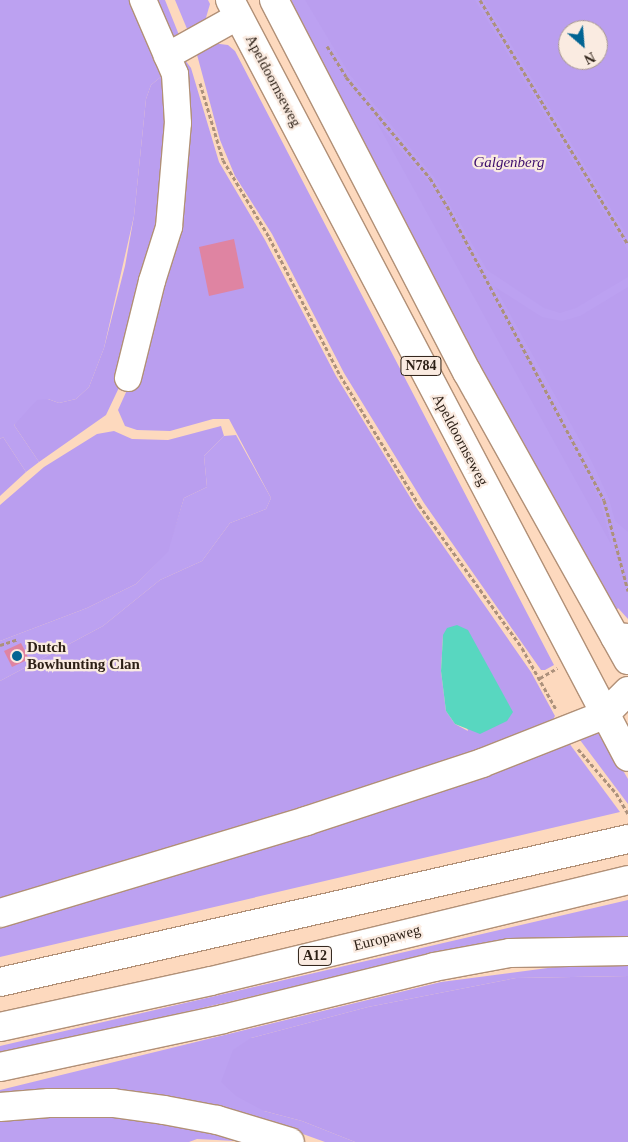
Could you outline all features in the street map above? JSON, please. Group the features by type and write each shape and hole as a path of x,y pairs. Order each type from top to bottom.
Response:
{"main road":[{"name":"N784","path":"274,0 467,372 624,645"},
{"name":"Apeldoornseweg","path":"234,8 604,715 628,757"},
{"path":"0,913 306,821 482,763 604,715 628,691"},
{"path":"0,982 619,841"},
{"name":"Europaweg","path":"0,1027 210,981 628,880"},
{"path":"0,1068 223,1019 434,966 510,953 628,951"},
{"path":"0,1107 48,1103 130,1105 217,1120 290,1142"}],"street":[{"path":"128,378 152,281 169,226 178,123 175,74 178,50 144,0"},
{"name":"Apeldoornseweg","path":"178,50 234,8"}],"path":[{"path":"480,0 628,244"},
{"path":"323,41 346,77 430,178 448,206 604,500 628,591"},
{"path":"178,50 223,160 273,245 340,375 419,505 522,648 540,678"},
{"path":"0,645 18,640"}],"green space":[{"path":"0,0 139,0 168,71 151,85 146,99 134,216 104,348 89,387 76,399 59,403 48,399 14,425 39,462 26,472 3,437 0,439"},
{"path":"149,0 165,0 181,40 175,40"},
{"path":"175,0 208,0 210,4 205,21 190,36"},
{"name":"Galgenberg","path":"292,0 628,0 628,619 618,608 616,611 610,605 558,516 289,4"},
{"path":"305,0 475,0 628,251 628,277 576,308 560,313 544,308 487,270 434,177 350,75"},
{"path":"484,0 628,0 628,237"},
{"path":"212,43 228,45 235,51 554,665 545,670 541,670 424,503 344,373 272,234 235,176 220,140 196,51"},
{"path":"185,60 191,68 219,162 265,240 336,376 416,507 531,672 555,716 547,730 423,777 0,901 0,681 103,626 160,580 202,561 230,523 266,509 271,498 229,419 213,419 170,431 137,430 125,426 118,410 132,379 156,282 179,65","holes":["443,635 468,731 455,724 446,711 441,671"]},
{"path":"168,71 170,174 124,377 106,415 39,462 14,425 37,400 48,399 59,403 76,399 89,387 104,348 125,266 134,216 146,99 151,85"},
{"path":"376,121 428,181 445,207 600,500 612,546"},
{"path":"495,287 542,317 562,321 580,316 628,287 628,532 615,521 609,499 592,462"},
{"path":"221,426 224,436 204,456 207,487 184,498 168,552 136,584 87,608 0,641 0,505 44,467 97,434 114,431 132,439 168,440"},
{"path":"236,435 271,498 266,509 230,523 202,561 160,580 103,626 0,681 0,641 87,608 136,584 167,552 184,498 207,487 204,456 224,436"},
{"path":"3,437 26,472 0,496 0,439"},
{"path":"598,728 628,779 628,804 577,736"},
{"path":"566,739 620,812 0,957 0,923"},
{"path":"628,900 628,943 408,960 0,1055 0,1046"},
{"path":"563,966 628,966 628,976 516,978 368,1007 251,1038 264,1111 302,1121 355,1142 325,1142 267,1121 95,1091 35,1090 0,1093 0,1090 441,982"},
{"path":"628,976 628,1142 355,1142 302,1121 264,1111 236,1096 221,1082 233,1050 251,1038 368,1007 516,978"},
{"path":"41,1116 111,1117 188,1126 255,1142 197,1139 189,1142 0,1142 0,1119"}],"water":[{"path":"457,625 468,630 513,712 507,721 480,734 455,724 446,711 441,671 443,635 447,628"}],"building":[{"path":"234,239 244,288 209,296 199,247"},
{"path":"21,643 29,659 12,667 4,651"}],"place":[{"name":"Dutch Bowhunting Clan","path":"17,656"}]}
